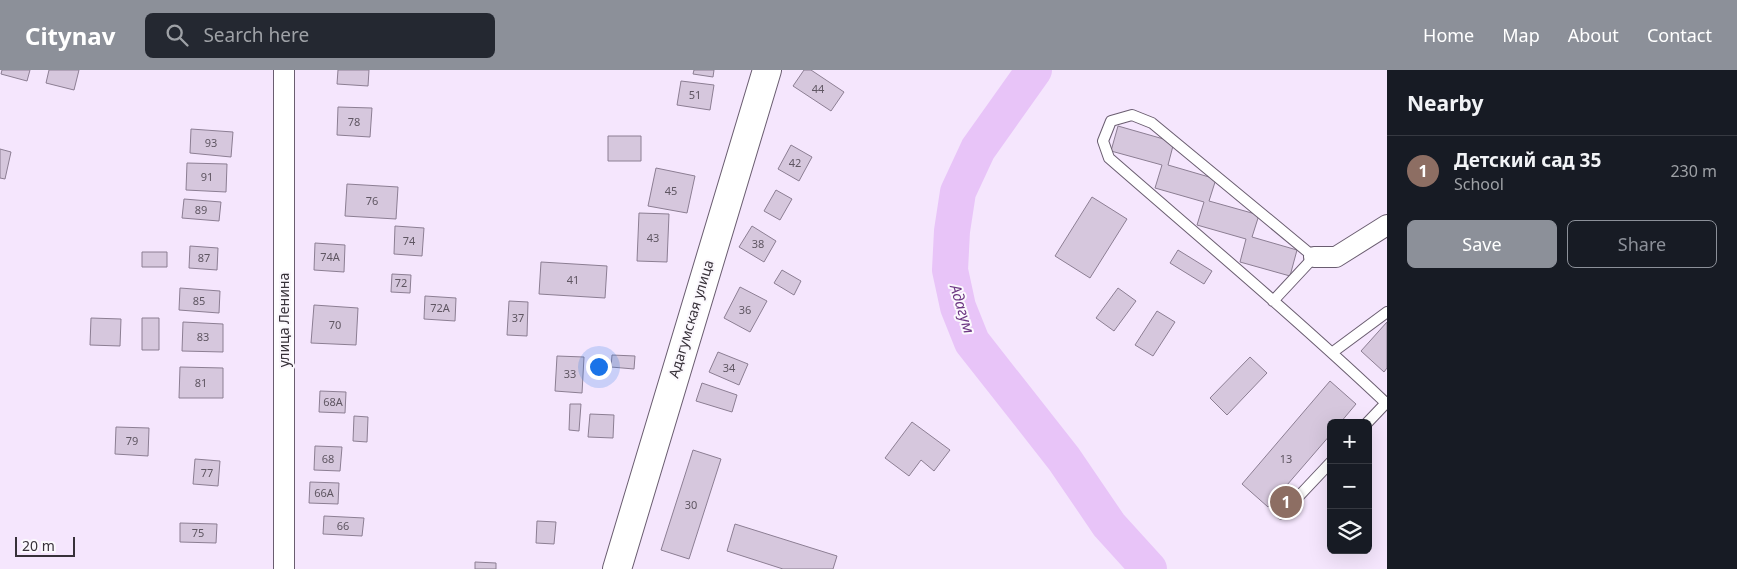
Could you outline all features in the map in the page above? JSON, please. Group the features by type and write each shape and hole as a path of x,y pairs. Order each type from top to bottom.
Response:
{"main road":[{"name":"Адагумская улица","path":"617,569 767,70"}],"street":[{"name":"улица Ленина","path":"284,70 284,569"},
{"path":"1314,257 1336,257 1387,225"}],"lane":[{"path":"1273,301 1314,257 1152,123 1132,115 1111,121 1103,141 1108,158 1273,301 1333,352 1387,403 1371,419"},
{"path":"1333,352 1387,312"},
{"path":"1282,514 1329,464"}],"building":[{"path":"2,70 30,70 27,81 1,74"},
{"path":"49,70 79,70 74,90 46,83"},
{"path":"338,70 369,70 368,86 337,84"},
{"path":"694,70 714,70 713,77 693,74"},
{"path":"804,70 811,70 844,92 831,111 793,86"},
{"path":"681,81 714,85 710,110 677,105"},
{"path":"338,107 372,108 370,137 337,135"},
{"path":"1118,126 1174,142 1168,165 1216,179 1209,201 1259,215 1252,237 1297,250 1290,276 1240,262 1246,239 1197,225 1204,202 1155,188 1162,165 1111,151"},
{"path":"191,129 233,132 231,157 190,153"},
{"path":"608,136 641,136 641,161 608,161"},
{"path":"791,145 812,157 799,181 778,169"},
{"path":"0,149 11,152 5,179 0,178"},
{"path":"187,163 227,164 226,192 186,190"},
{"path":"656,168 695,176 687,213 648,206"},
{"path":"347,184 398,187 396,219 345,216"},
{"path":"776,190 792,199 780,220 764,211"},
{"path":"1092,197 1127,219 1090,278 1055,256"},
{"path":"184,199 221,202 219,221 182,218"},
{"path":"639,213 669,214 667,262 637,261"},
{"path":"395,226 424,228 422,256 394,254"},
{"path":"752,226 776,241 764,262 739,247"},
{"path":"315,243 345,245 344,272 314,270"},
{"path":"190,246 218,248 217,270 189,268"},
{"path":"1178,250 1212,271 1204,284 1170,263"},
{"path":"142,252 167,252 167,267 142,267"},
{"path":"541,262 607,266 605,298 539,294"},
{"path":"782,270 801,281 794,295 774,283"},
{"path":"392,274 411,275 410,293 391,292"},
{"path":"740,287 767,301 750,332 724,318"},
{"path":"180,288 220,291 219,313 179,310"},
{"path":"1118,288 1136,301 1114,331 1096,318"},
{"path":"425,296 456,298 455,321 424,319"},
{"path":"509,301 528,302 527,336 507,335"},
{"path":"314,305 358,308 356,345 311,343"},
{"path":"1157,311 1175,322 1153,356 1135,345"},
{"path":"91,318 121,319 120,346 90,345"},
{"path":"142,318 159,318 159,350 142,350"},
{"path":"183,322 223,324 223,352 182,351"},
{"path":"1387,322 1387,368 1384,372 1361,351"},
{"path":"718,352 748,364 739,385 709,372"},
{"path":"612,355 635,356 634,369 611,367"},
{"path":"557,356 584,357 582,393 555,391"},
{"path":"1250,357 1267,373 1227,415 1210,398"},
{"path":"180,367 223,368 223,398 179,398"},
{"path":"1330,381 1356,404 1343,419 1327,419 1327,439 1268,507 1242,484"},
{"path":"702,383 737,395 732,412 696,401"},
{"path":"320,391 346,392 345,413 319,412"},
{"path":"570,404 581,404 579,431 569,430"},
{"path":"590,414 614,415 613,438 588,437"},
{"path":"354,416 368,417 367,442 353,441"},
{"path":"912,422 950,450 934,471 921,460 909,476 885,458"},
{"path":"116,427 149,428 148,456 115,454"},
{"path":"315,446 342,447 340,471 314,470"},
{"path":"693,450 721,459 689,559 661,550"},
{"path":"195,459 220,461 218,486 193,484"},
{"path":"310,482 339,483 338,504 309,503"},
{"path":"324,516 364,518 362,536 323,534"},
{"path":"537,521 556,522 554,544 536,543"},
{"path":"180,523 217,524 216,543 180,542"},
{"path":"735,524 837,556 833,569 783,569 727,551"},
{"path":"475,562 496,563 496,569 475,569"}],"waterway":[{"name":"Адагум","path":"1034,70 978,149 958,192 952,231 950,270 958,307 972,342 1064,459 1109,525 1149,569"}],"place":[{"name":"Детский сад 35","path":"1286,502"}]}
